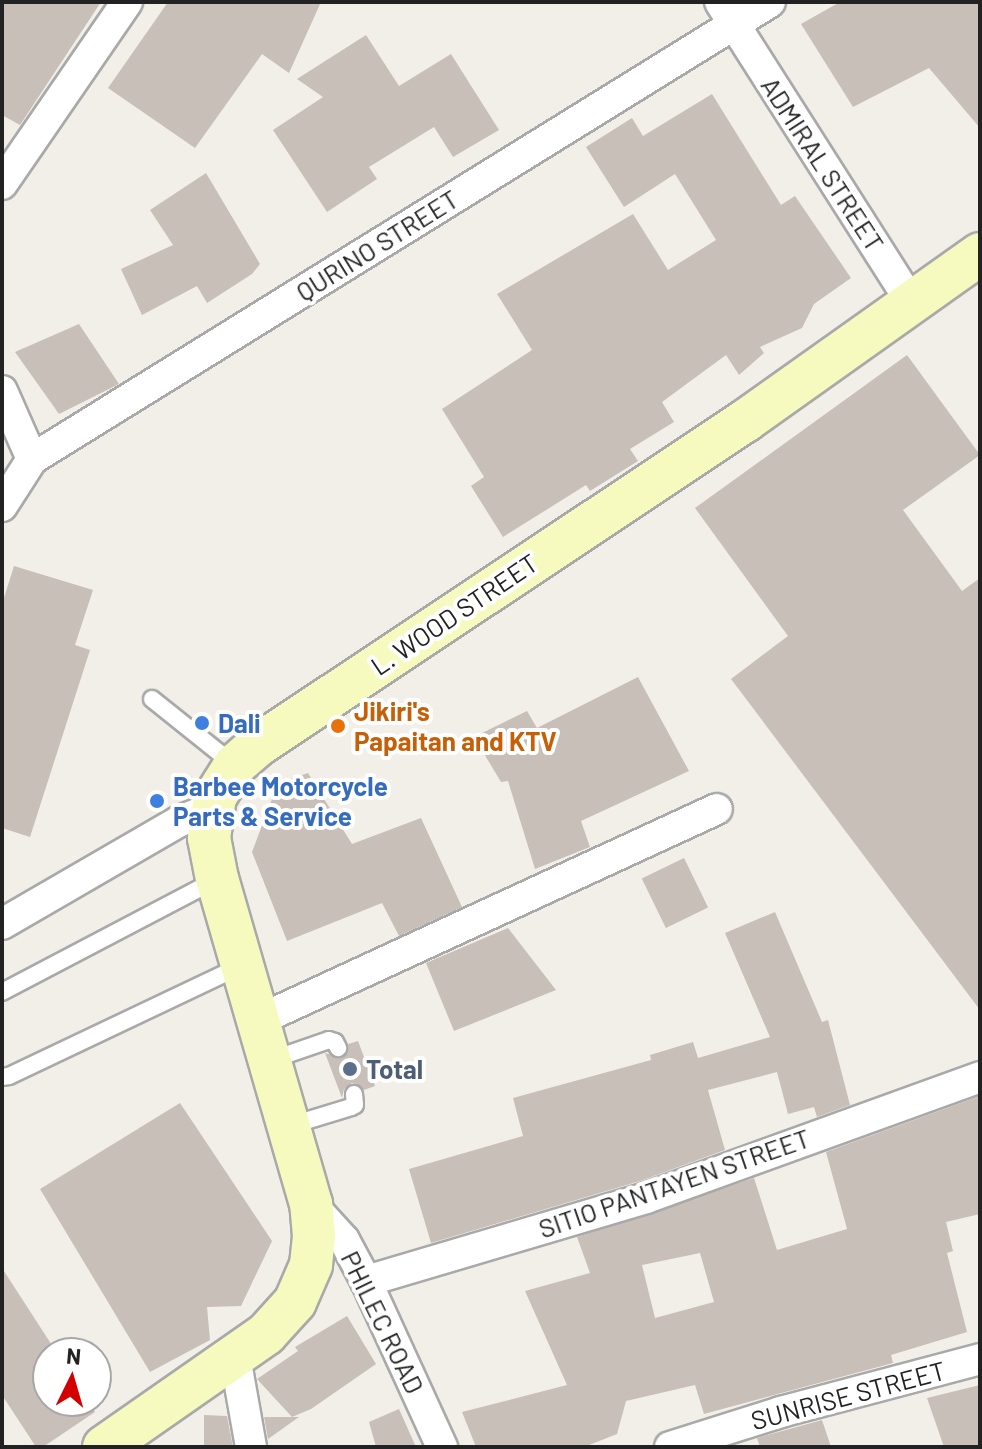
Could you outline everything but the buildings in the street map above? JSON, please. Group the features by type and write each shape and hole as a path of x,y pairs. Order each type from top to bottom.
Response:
{"main road":[{"name":"L. WOOD STREET","path":"104,1447 266,1334 303,1288 313,1250 311,1204 217,879 209,838 212,808 235,765 258,745 745,421 980,254"}],"street":[{"path":"2,184 127,2"},
{"name":"QURINO STREET","path":"2,506 32,459 727,13 770,2"},
{"name":"ADMIRAL STREET","path":"727,13 912,303"},
{"path":"2,391 32,459"},
{"path":"2,924 180,821 212,808"},
{"path":"259,1020 717,809"},
{"name":"SITIO PANTAYEN STREET","path":"366,1281 646,1198 980,1077"},
{"name":"PHILEC ROAD","path":"311,1204 344,1240 442,1447"},
{"path":"235,1357 251,1447"},
{"name":"SUNRISE STREET","path":"670,1447 781,1412 980,1359"}],"lane":[{"path":"152,699 235,765"},
{"path":"2,992 217,879"},
{"path":"2,1077 243,965"},
{"path":"271,1060 329,1040 338,1048"},
{"path":"289,1126 351,1107 355,1105 354,1094"}],"place":[{"name":"Dali","path":"202,723"},
{"name":"Jikiri's Papaitan and KTV","path":"338,726"},
{"name":"Barbee Motorcycle Parts & Service","path":"157,801"},
{"name":"Total","path":"350,1069"}]}
